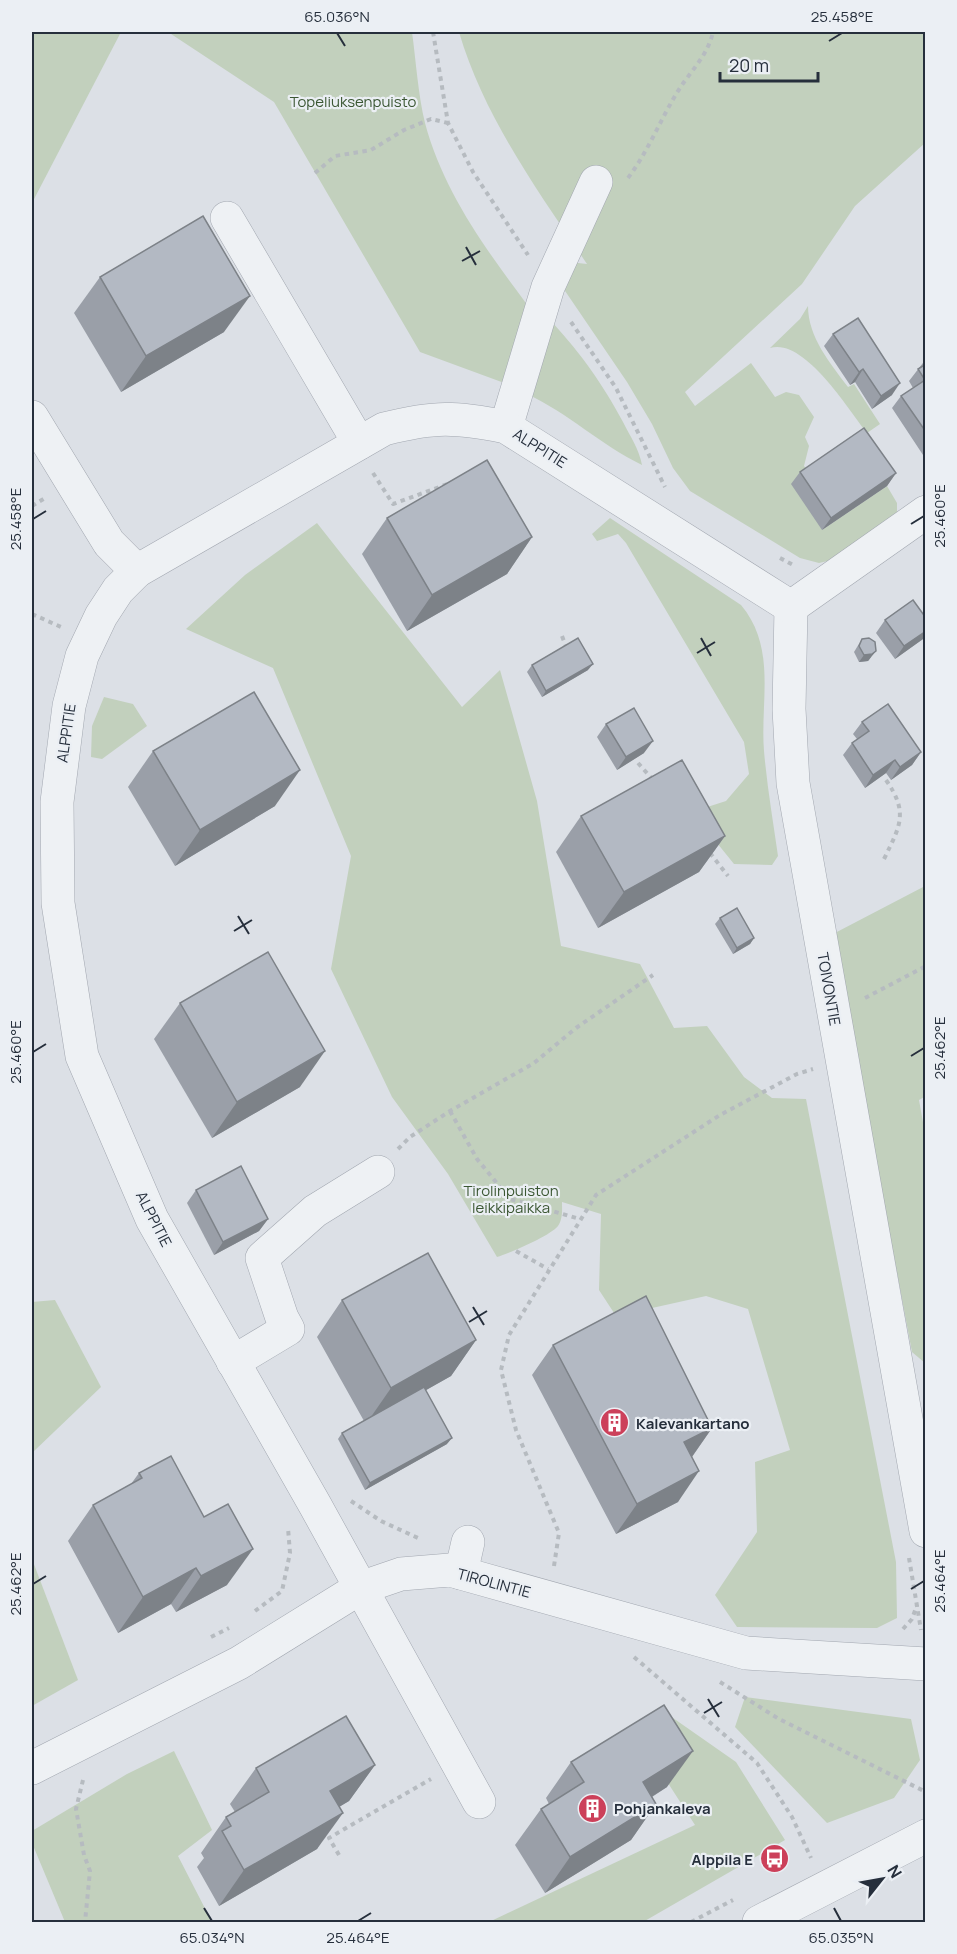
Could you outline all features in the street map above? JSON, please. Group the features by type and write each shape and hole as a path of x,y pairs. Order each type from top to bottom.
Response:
{"street":[{"path":"506,427 548,286 610,184"},
{"path":"227,218 360,443"},
{"path":"32,417 109,543 137,571"},
{"name":"ALPPITIE","path":"479,1802 152,1219 82,1056 58,903 57,802 69,706 82,656 101,616 118,590 137,571 384,429 428,418 462,419 506,427 791,607"},
{"path":"791,607 926,512"},
{"name":"TOIVONTIE","path":"791,607 789,709 793,783 833,1011 916,1415 926,1531"},
{"path":"233,1362 288,1329 282,1318 262,1258 315,1211 378,1172"},
{"name":"TIROLINTIE","path":"32,1768 238,1663 360,1588 401,1574 450,1570 465,1556 746,1653 926,1664"},
{"path":"759,1923 926,1836"}],"path":[{"path":"433,32 448,123 473,172 616,388 667,492"},
{"path":"610,184 645,153 676,94 706,54 713,32"},
{"path":"315,173 335,156 370,150 404,130 431,119 448,123"},
{"path":"360,443 365,461 393,504 458,481"},
{"path":"779,557 810,573 832,577"},
{"path":"32,614 68,630"},
{"path":"562,636 567,649"},
{"path":"638,763 655,783 645,789"},
{"path":"884,859 898,831 902,815 894,792 886,780"},
{"path":"703,844 728,876"},
{"path":"833,1011 871,996 926,966"},
{"path":"378,1172 410,1137 534,1064 576,1028 653,975"},
{"path":"554,1569 559,1533 516,1430 501,1370 509,1335 596,1195 720,1115 797,1074 843,1062"},
{"path":"450,1112 477,1159 510,1199 580,1219"},
{"path":"516,1251 548,1269"},
{"path":"348,1498 381,1521 465,1556"},
{"path":"900,1632 912,1619 917,1605"},
{"path":"633,1656 757,1763 792,1817 811,1858"},
{"path":"718,1680 779,1719 926,1792"},
{"path":"339,1855 329,1838 458,1764"},
{"path":"76,1781 85,1777 76,1809 84,1855 90,1871 85,1923"}],"green space":[{"path":"32,32 121,32 32,203"},
{"name":"Topeliuksenpuisto","path":"168,32 412,32 425,123 433,149 469,221 531,310 507,384 420,352 274,102"},
{"path":"459,32 925,32 925,143 855,206 802,284 685,392 695,406 751,363 775,397 786,392 799,395 814,417 805,437 809,446 804,466 809,472 822,530 887,486 897,503 897,513 832,560 819,563 800,558 690,491 673,468 652,424 627,382 561,285 569,262 587,264 532,181 498,124 483,94"},
{"path":"808,306 812,328 821,349 848,387 854,384 880,424 867,433 837,393 811,364 797,353 783,348 770,348 800,319"},
{"path":"552,322 573,346 607,395 634,443 642,465 527,394"},
{"path":"610,518 741,605 752,622 763,657 764,751 778,856 772,865 734,864 713,838 698,810 726,801 749,774 744,742 626,543 618,534 597,541 592,534"},
{"name":"Tirolinpuiston leikkipaikka","path":"317,523 462,707 500,670 537,801 561,946 640,964 674,1028 707,1026 744,1077 772,1098 806,1099 896,1562 897,1618 877,1628 737,1627 715,1595 757,1532 755,1462 790,1450 748,1309 706,1296 616,1316 599,1290 601,1214 562,1202 561,1220 554,1230 529,1244 497,1257 448,1174 392,1097 331,969 351,856 273,668 186,629 245,575"},
{"path":"104,697 133,704 147,726 102,759 91,757 92,726"},
{"path":"925,886 926,1096 919,1100 926,1139 925,1363 912,1352 833,934"},
{"path":"55,1300 101,1387 32,1453 32,1302"},
{"path":"32,1559 78,1680 32,1706"},
{"path":"745,1697 911,1719 920,1760 894,1798 827,1823 735,1727"},
{"path":"663,1711 736,1762 785,1840 643,1922 489,1922 695,1825 639,1738"},
{"path":"174,1751 212,1830 178,1856 212,1922 65,1922 32,1843 32,1831 127,1774"}],"building":[{"path":"203,216 250,296 146,356 100,277"},
{"path":"858,318 900,383 881,396 863,369 859,372 833,334"},
{"path":"926,364 926,432 901,396 925,380 918,369"},
{"path":"864,428 896,473 831,518 800,472"},
{"path":"487,460 532,537 432,595 387,518"},
{"path":"913,600 926,618 926,631 904,646 885,620"},
{"path":"578,638 593,664 546,691 532,665"},
{"path":"869,638 875,642 876,651 864,655 859,646 862,639"},
{"path":"254,692 300,770 200,830 153,751"},
{"path":"888,704 921,752 900,767 895,760 873,775 852,743 869,731 862,722"},
{"path":"634,708 653,741 626,757 606,724"},
{"path":"682,760 725,836 624,892 581,816"},
{"path":"737,908 754,938 737,948 720,918"},
{"path":"268,952 325,1051 237,1102 180,1003"},
{"path":"241,1166 268,1219 223,1242 196,1190"},
{"path":"428,1253 476,1340 391,1388 342,1300"},
{"name":"Kalevankartano","path":"646,1296 712,1428 684,1442 699,1471 637,1504 553,1345"},
{"path":"424,1387 452,1438 370,1483 342,1433"},
{"path":"171,1456 204,1517 228,1504 253,1549 201,1576 196,1568 143,1597 93,1505 142,1478 139,1473"},
{"name":"Pohjankaleva","path":"664,1705 693,1751 643,1782 656,1804 570,1857 541,1809 584,1782 571,1762"},
{"path":"346,1716 375,1765 330,1791 343,1813 244,1870 222,1831 231,1826 226,1817 269,1792 256,1768"}],"place":[{"name":"Kalevankartano","path":"615,1423"},
{"name":"Pohjankaleva","path":"593,1808"},
{"name":"Alppila E","path":"774,1859"}]}
